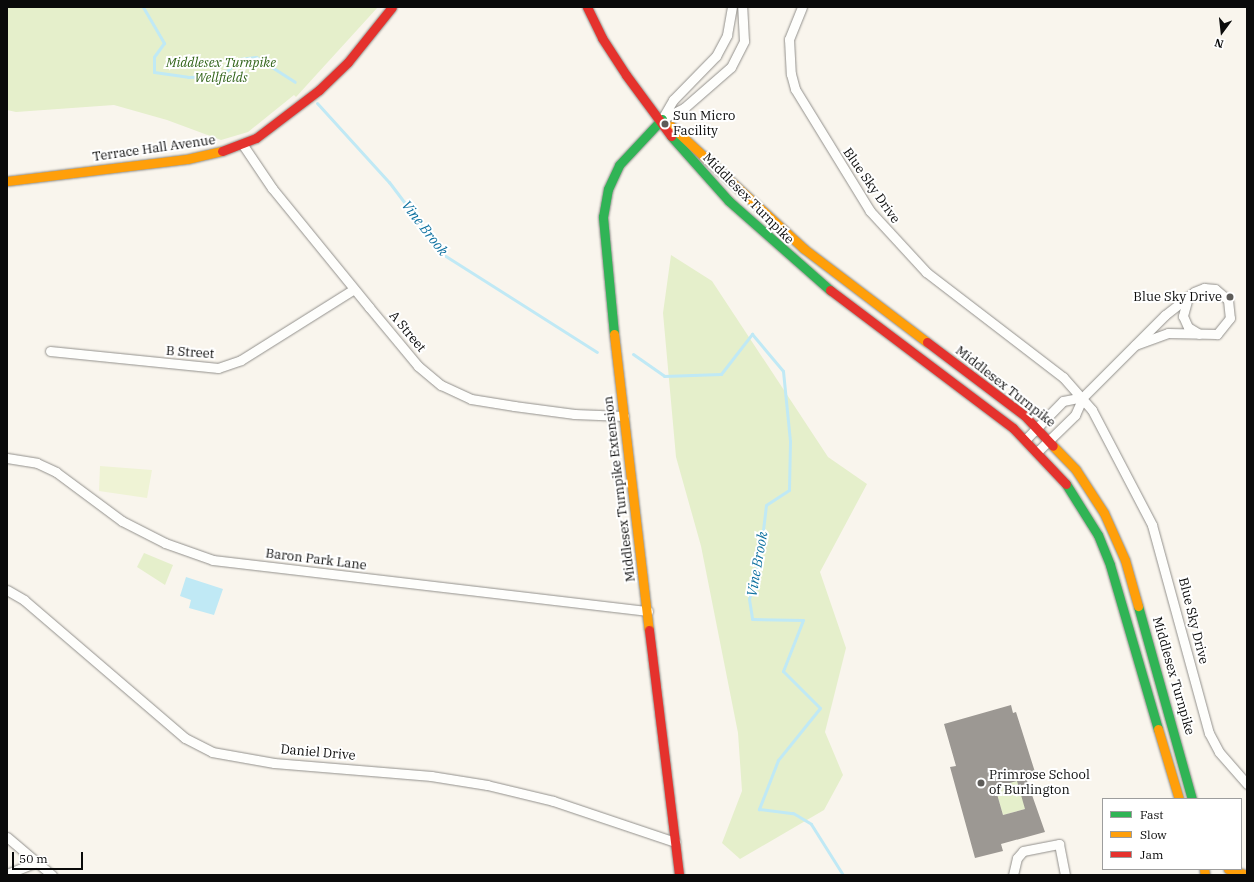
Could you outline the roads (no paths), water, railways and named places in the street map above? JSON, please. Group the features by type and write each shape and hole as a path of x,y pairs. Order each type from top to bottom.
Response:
{"main road":[{"name":"Terrace Hall Avenue","path":"7,181 187,159 242,144 256,138 319,90 348,62 392,7"},
{"name":"Middlesex Turnpike","path":"587,7 612,54 704,176 780,249 1026,439 1038,451 1082,507 1104,550 1178,798"},
{"name":"Middlesex Turnpike","path":"662,119 716,165 804,248 1037,427 1050,440 1096,499 1119,544 1135,592 1192,798"},
{"name":"Middlesex Turnpike Extension","path":"662,119 619,165 605,202 604,234 624,416 679,875"},
{"path":"1231,870 1246,875"}],"street":[{"path":"662,119 673,100 716,56 727,35 732,7"},
{"path":"662,119 684,108 731,67 744,41 742,7"},
{"name":"Blue Sky Drive","path":"802,7 790,39 791,74 795,89 870,211 926,272 1035,354 1083,397 1152,526 1209,733 1219,752 1247,784"},
{"name":"A Street","path":"242,144 276,193 418,366 452,392 514,406 624,416"},
{"path":"1038,451 1075,415 1083,397 1135,345 1194,292 1204,288 1215,289 1224,295 1230,305 1230,318 1224,329 1216,334 1203,335 1168,333 1135,345"},
{"name":"B Street","path":"50,351 218,368 241,360 354,289"},
{"path":"1194,292 1185,302 1183,316 1188,327 1203,335"},
{"path":"1026,439 1064,401 1083,397"},
{"name":"Baron Park Lane","path":"7,458 37,463 56,472 122,521 165,543 213,560 648,611"},
{"name":"Daniel Drive","path":"7,590 24,600 185,738 212,752 274,763 431,776 487,785 539,797 675,842"},
{"path":"7,837 52,875"},
{"path":"1013,875 1017,858 1022,851 1059,844 1065,875"},
{"path":"7,874 37,862"}],"water":[{"path":"186,577 223,589 214,615 189,608 191,600 180,596"}],"waterway":[{"name":"Vine Brook","path":"143,7 164,43 154,57 154,72 188,77 222,76 239,59 256,57 295,82"},
{"name":"Vine Brook","path":"317,103 389,182 444,255 597,352"},
{"name":"Vine Brook","path":"633,354 664,376 721,374 752,334 783,371 790,441 789,490 766,505 760,555 749,599 752,619 803,620 783,671 820,708 778,760 759,809 793,813 811,824 843,875"}],"place":[{"name":"Sun Micro Facility","path":"665,124"},
{"name":"Blue Sky Drive","path":"1230,297"},
{"name":"Primrose School of Burlington","path":"981,783"}],"park label":[{"name":"Middlesex Turnpike Wellfields","path":"221,72"}]}
